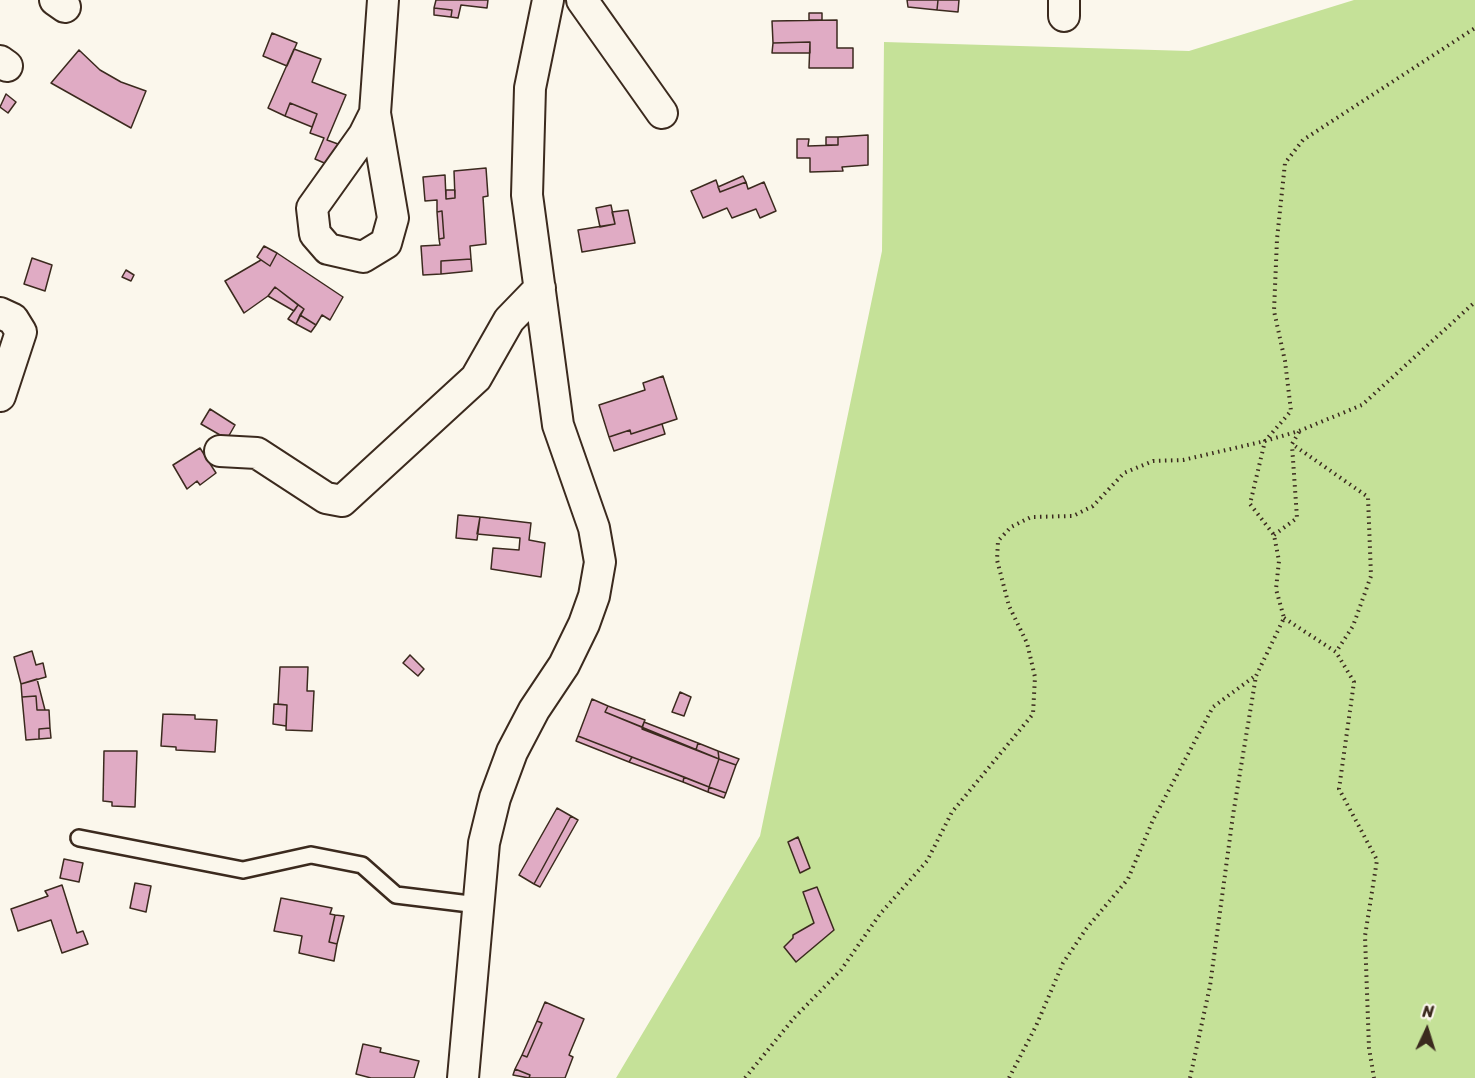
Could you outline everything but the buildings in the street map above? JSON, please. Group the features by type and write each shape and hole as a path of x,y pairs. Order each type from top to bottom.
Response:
{"street":[{"path":"375,113 383,0"},
{"path":"463,1078 484,843 495,798 512,752 534,710 564,665 584,624 594,596 600,562 594,528 558,425 527,195 530,88 548,0"},
{"path":"582,0 662,112"},
{"path":"220,451 257,453 326,498 342,501 476,378 509,320 540,288"},
{"path":"0,313 13,319 21,332 0,396"}],"lane":[{"path":"79,838 243,870 311,855 362,865 396,895 478,905"}],"path":[{"path":"1190,1078 1210,986 1233,815 1256,676 1284,618 1276,589 1279,561 1274,535 1250,504 1264,441 1290,411 1285,361 1274,312 1277,239 1285,163 1303,140 1475,28"},
{"path":"745,1078 794,1018 841,970 879,914 927,861 952,812 1033,714 1035,677 1027,643 1010,606 997,560 998,541 1011,527 1031,517 1073,516 1093,506 1124,473 1153,461 1183,460 1264,441 1299,431 1362,405 1475,302"},
{"path":"1274,535 1296,518 1292,444 1299,431"},
{"path":"1292,444 1368,497 1371,576 1353,626 1336,652"},
{"path":"1284,618 1336,652 1354,682 1339,789 1377,860 1365,936 1369,1048 1374,1078"},
{"path":"1009,1078 1036,1026 1063,963 1086,929 1128,879 1153,820 1213,707 1256,676"}],"green space":[{"path":"1354,0 1475,0 1475,1078 616,1078 760,836 882,251 884,42 1189,51"}]}
